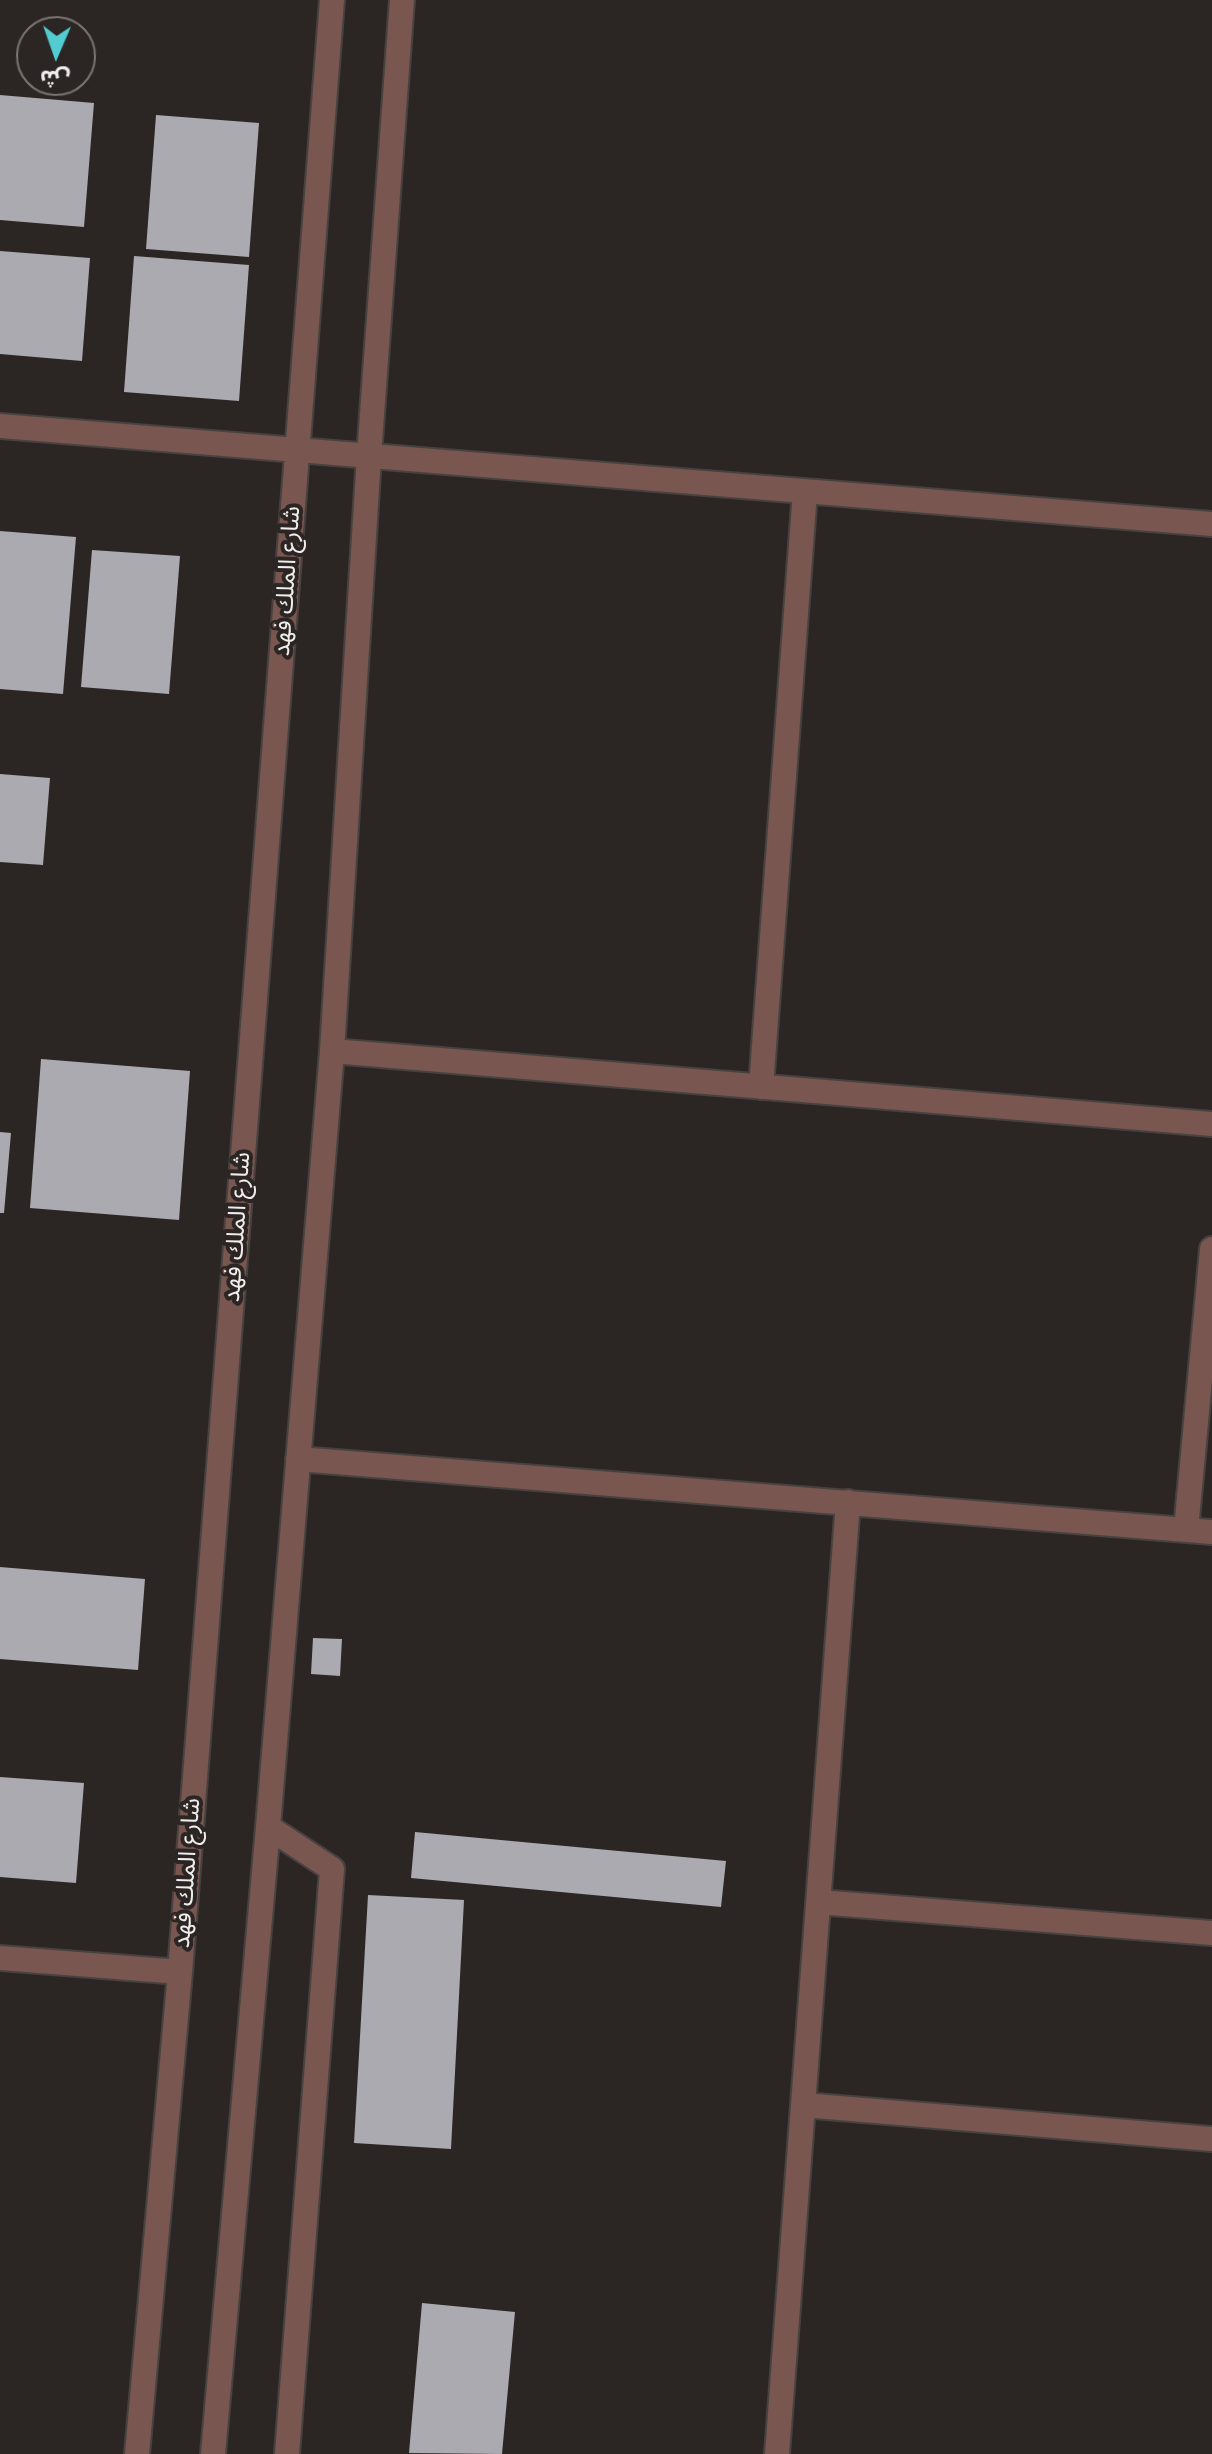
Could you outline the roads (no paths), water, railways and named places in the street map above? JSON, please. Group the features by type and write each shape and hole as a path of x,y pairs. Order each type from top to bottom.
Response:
{"street":[{"name":"شارع الملك فهد","path":"137,2454 180,1972 332,0"},
{"path":"213,2454 332,1051 369,456 402,0"},
{"path":"0,426 1212,524"},
{"path":"761,1087 805,491"},
{"path":"332,1051 1212,1124"},
{"path":"1186,1530 1212,1249"},
{"path":"298,1459 1212,1532"},
{"path":"777,2454 848,1502"},
{"path":"268,1827 332,1869 287,2454"},
{"path":"818,1902 1212,1933"},
{"path":"0,1958 180,1972"},
{"path":"803,2105 1212,2139"}]}
